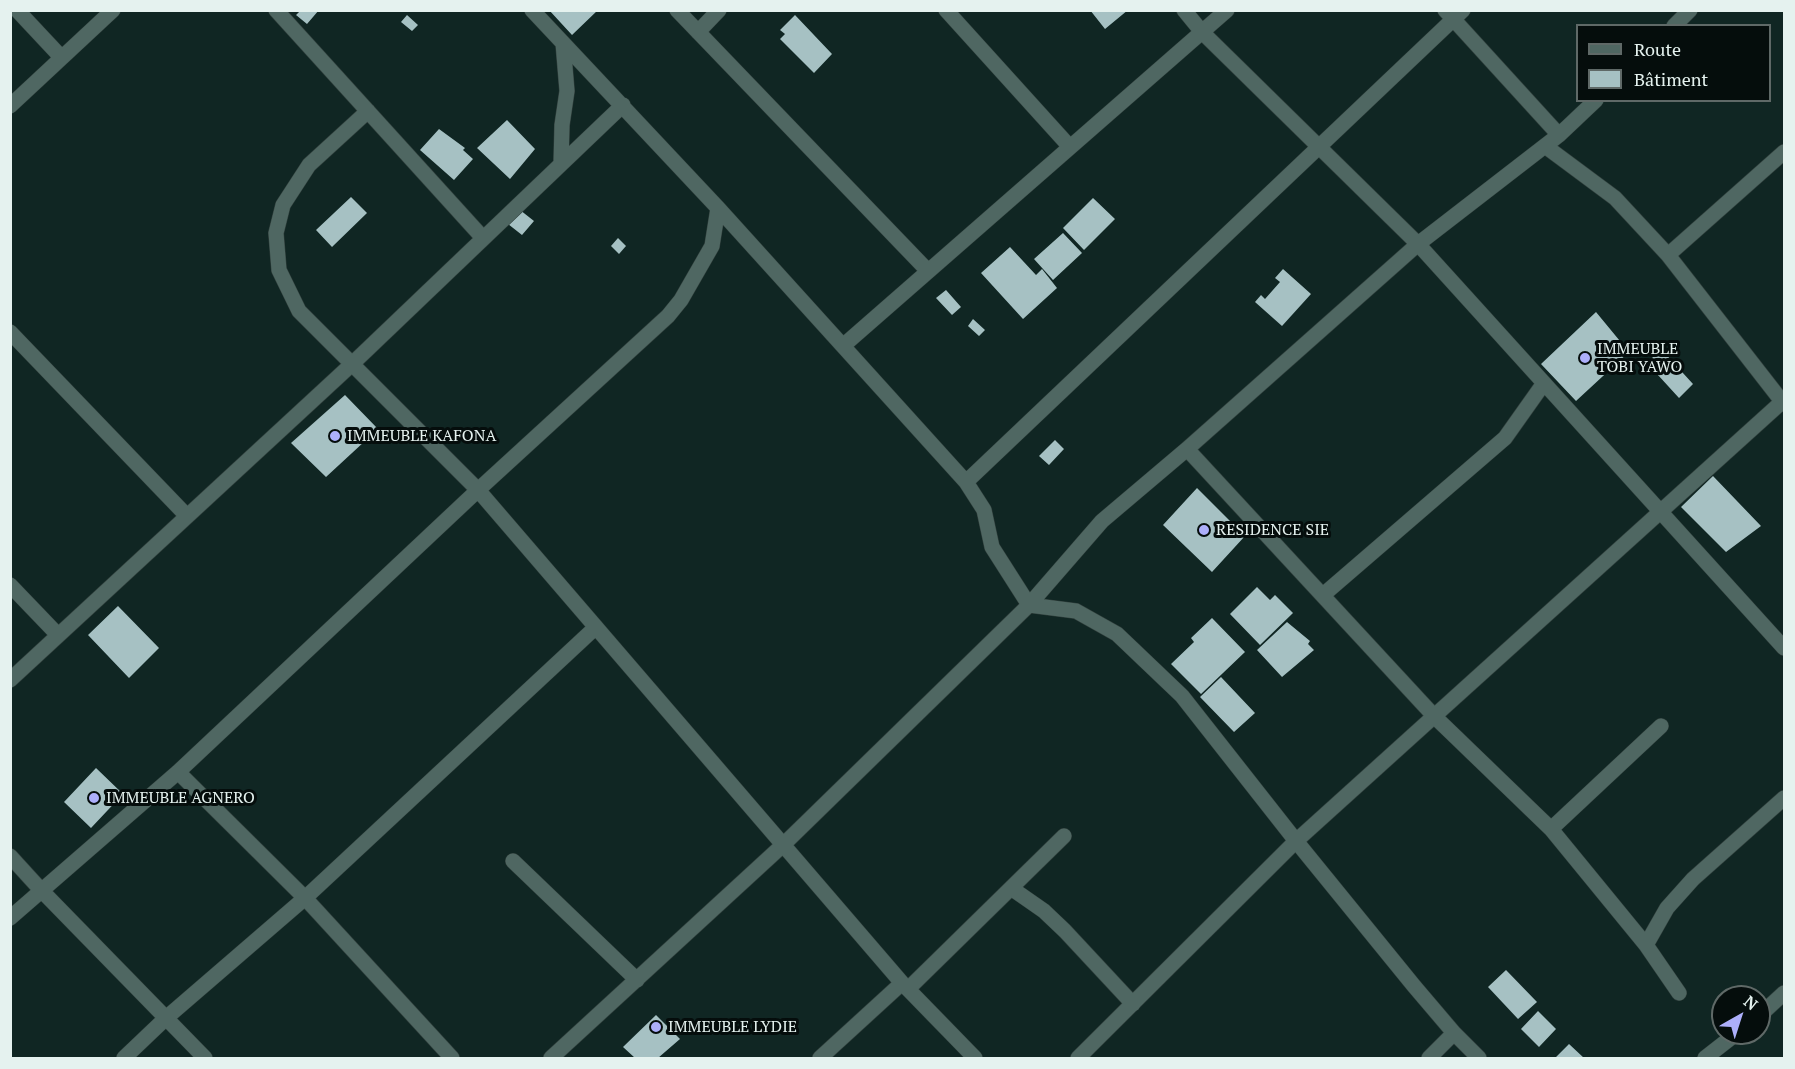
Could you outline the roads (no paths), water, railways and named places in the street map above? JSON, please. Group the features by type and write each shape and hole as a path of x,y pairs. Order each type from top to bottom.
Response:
{"street":[{"path":"17,10 61,57"},
{"path":"10,106 113,10"},
{"path":"276,10 483,238"},
{"path":"532,10 623,105 844,345 966,482 984,510 992,547 1029,605"},
{"path":"677,10 928,271"},
{"path":"698,32 718,10"},
{"path":"946,10 1070,147"},
{"path":"1184,10 1202,32 1418,244 1785,648"},
{"path":"844,345 1227,10"},
{"path":"1676,24 1690,10"},
{"path":"966,482 1319,148 1454,14 1559,135"},
{"path":"561,164 562,125 567,91 563,43"},
{"path":"551,1059 784,844 1029,605 1102,521 1187,449 1418,244 1559,135 1594,102"},
{"path":"10,680 352,364 623,105"},
{"path":"368,111 309,165 283,205 276,233 279,270 299,311 478,490 905,986 975,1059"},
{"path":"1078,1059 1296,841 1784,402 1668,255 1615,198 1545,146"},
{"path":"1668,255 1785,152"},
{"path":"10,918 177,772 668,316 681,300 712,246 718,208"},
{"path":"10,332 186,515"},
{"path":"1323,596 1505,438 1544,383"},
{"path":"1187,449 1435,717 1551,829 1646,945 1679,993"},
{"path":"10,585 58,635"},
{"path":"1029,605 1076,610 1117,634 1182,696 1296,841 1454,1033 1479,1059"},
{"path":"124,1059 166,1018 305,898 596,627"},
{"path":"1551,829 1661,726"},
{"path":"177,772 305,898 452,1059"},
{"path":"1646,945 1667,908 1693,879 1785,798"},
{"path":"820,1059 905,986 1064,836"},
{"path":"10,856 205,1059"},
{"path":"513,861 637,980"},
{"path":"1011,888 1044,911 1133,1004"},
{"path":"1771,1005 1785,993"},
{"path":"1429,1059 1454,1033"},
{"path":"1706,1059 1723,1045"}],"place":[{"name":"IMMEUBLE TOBI YAWO","path":"1585,358"},
{"name":"IMMEUBLE KAFONA","path":"335,436"},
{"name":"RESIDENCE SIE","path":"1204,530"},
{"name":"IMMEUBLE AGNERO","path":"94,798"},
{"name":"IMMEUBLE LYDIE","path":"656,1027"}]}
